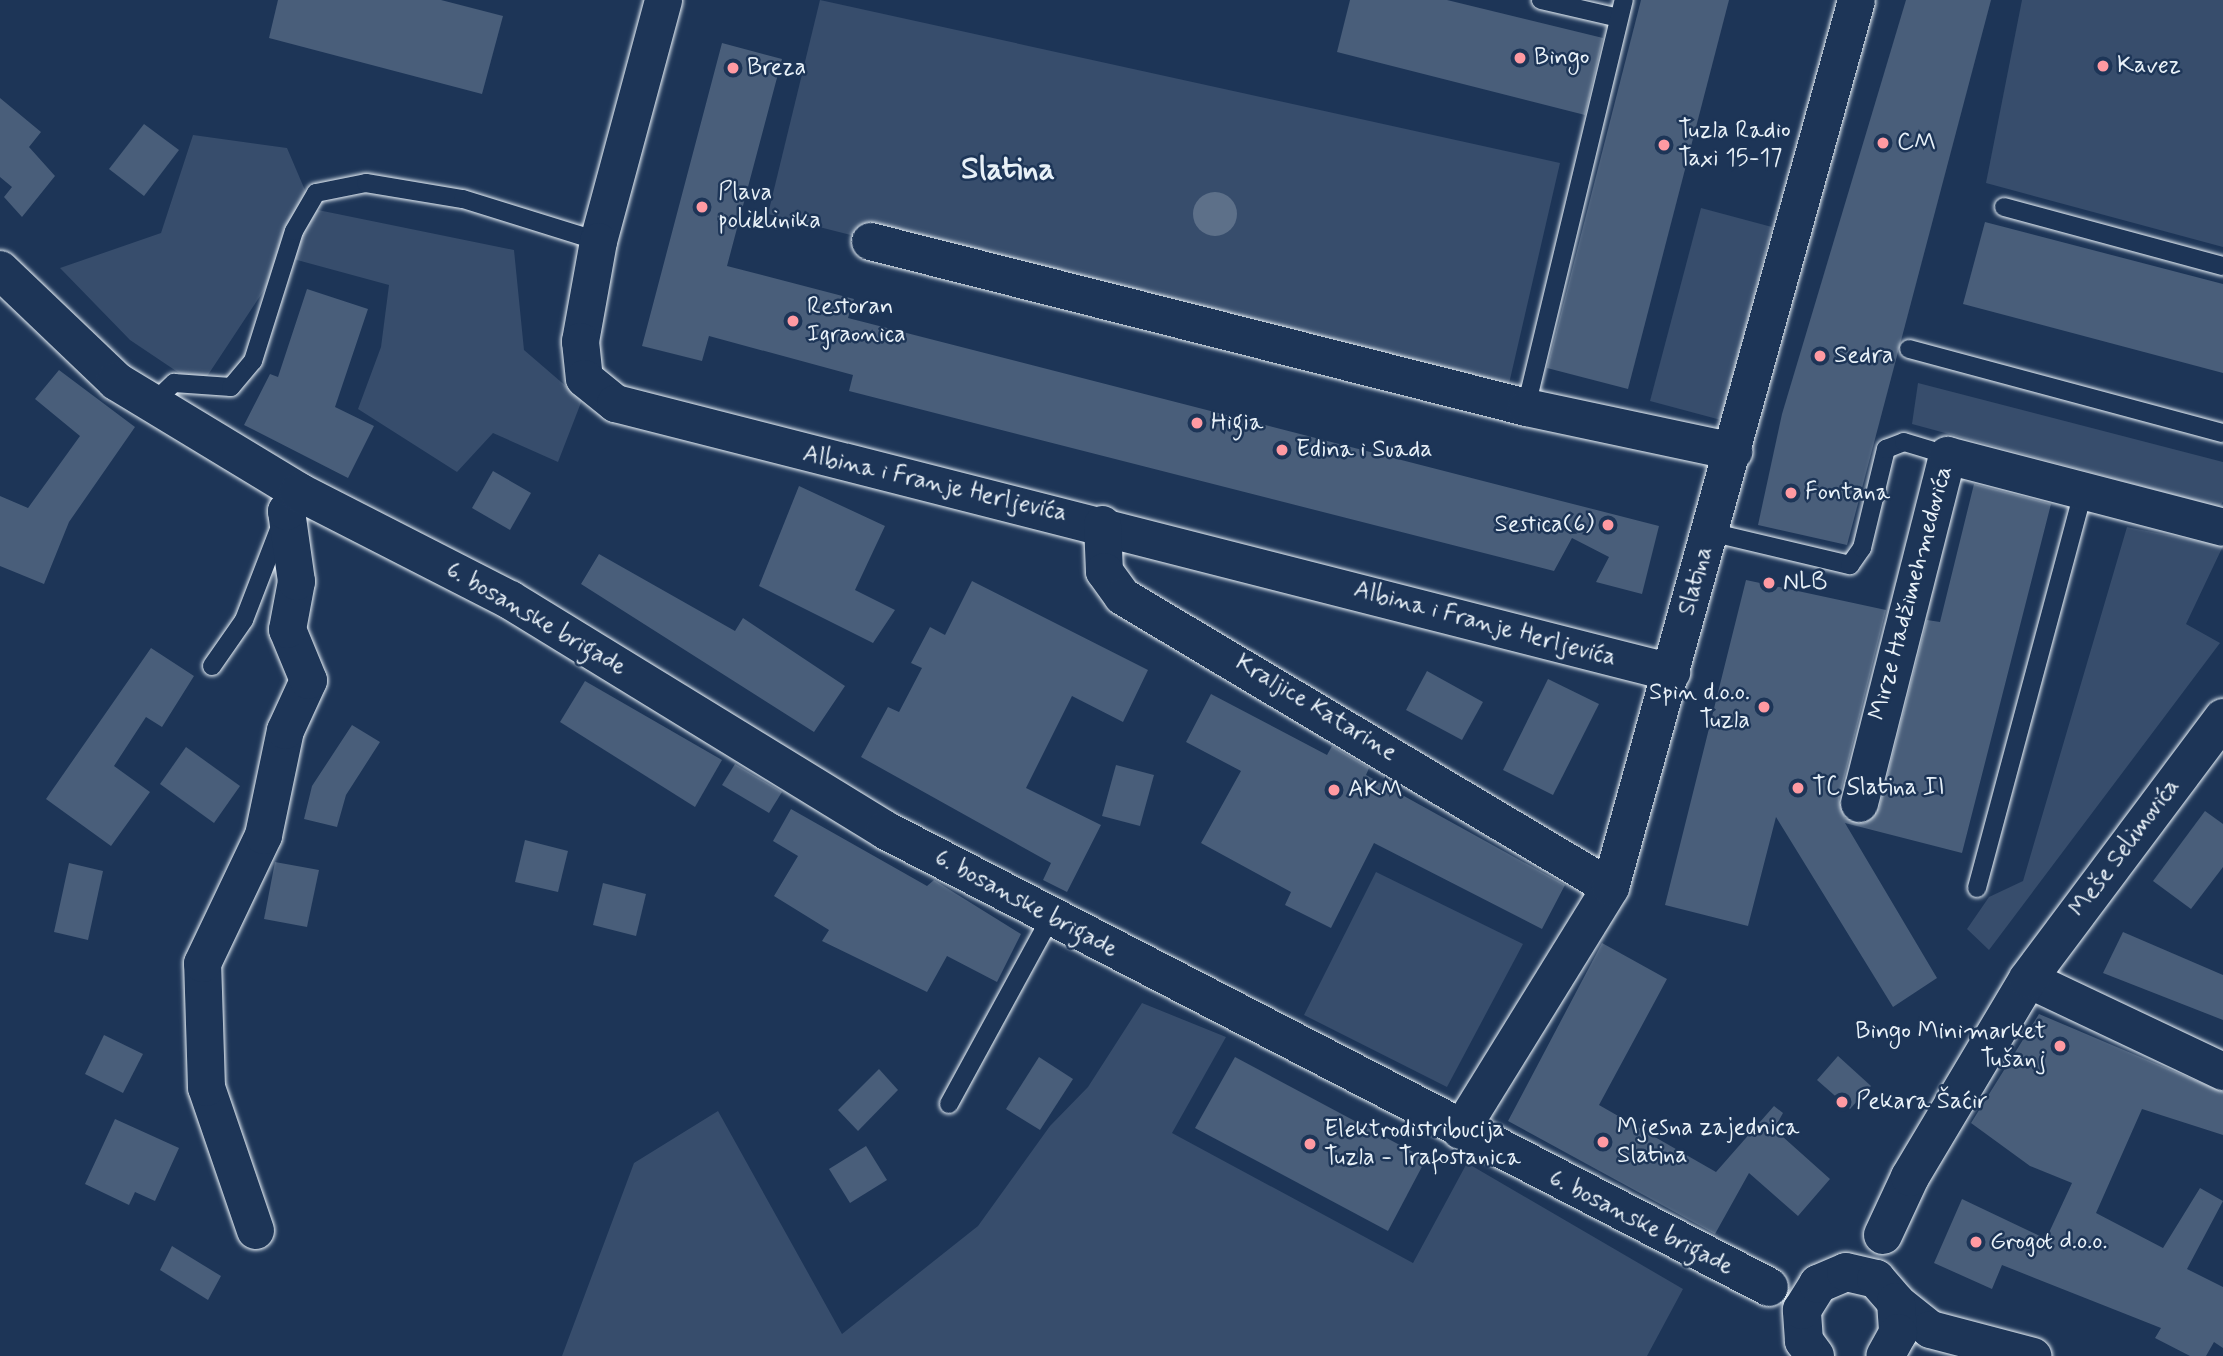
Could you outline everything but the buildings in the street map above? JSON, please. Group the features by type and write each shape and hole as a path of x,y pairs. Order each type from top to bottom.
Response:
{"street":[{"name":"Slatina","path":"1460,1130 1610,887 1856,0"},
{"name":"Albina i Franje Herljevića","path":"655,2 598,241 581,354 584,379 615,403 1102,524 1671,672"},
{"path":"870,241 1526,407 1733,451"},
{"name":"6. bosanske brigade","path":"0,270 116,381 153,403 293,502 510,600 885,830 1460,1130 1769,1287"},
{"name":"Mirze Hadžimehmedovića","path":"1859,803 1947,455 2223,527"},
{"path":"255,1230 206,1087 202,963 263,835 285,730 308,680 287,629 296,581 293,502"},
{"name":"Kraljice Katarine","path":"1102,524 1104,571 1122,596 1610,887"},
{"name":"Meše Selimovića","path":"1884,1235 1910,1177 2028,979 2223,718"},
{"path":"2028,979 2223,1071"},
{"path":"1808,1341 1807,1296 1884,1235"},
{"path":"1884,1235 1898,1333 1885,1356"},
{"path":"1808,1341 1769,1287 1832,1278 1892,1296 1930,1328 2033,1356"}],"lane":[{"path":"1541,0 1619,18"},
{"path":"1526,407 1624,0"},
{"path":"153,403 174,383 231,387 253,361 294,231 316,193 366,183 451,197 598,241"},
{"path":"2004,207 2223,266"},
{"path":"1909,349 2223,433"},
{"path":"1710,531 1850,565 1861,548 1886,449 1904,442 1947,455"},
{"path":"1977,888 2084,489"},
{"path":"212,666 244,620 293,502"},
{"path":"949,1104 1051,918"}],"shaded area":[{"path":"820,0 1560,163 1505,401 768,214"},
{"path":"2022,0 2223,0 2223,247 1986,183"},
{"path":"193,135 287,148 313,209 514,250 524,350 582,400 558,462 493,433 457,472 358,409 381,347 389,285 286,257 200,387 130,340 60,268 161,233"},
{"path":"1215,192 1230,199 1237,214 1230,229 1215,236 1200,229 1193,214 1200,199"},
{"path":"1701,208 1772,227 1721,420 1650,401"},
{"path":"1918,383 2223,462 2223,502 2219,507 1912,424"},
{"path":"2127,527 2223,546 2186,624 2220,643 1989,950 1967,929 1989,897 2023,881"},
{"path":"1376,872 1523,944 1447,1087 1304,1015"},
{"path":"1142,1003 1226,1037 1172,1133 1413,1263 1467,1163 1683,1289 1647,1356 562,1356 634,1163 718,1111 842,1334 978,1226 1050,1126 1088,1087"}],"place":[{"name":"Bingo","path":"1520,58"},
{"name":"Kavez","path":"2103,66"},
{"name":"Breza","path":"733,68"},
{"name":"CM","path":"1883,143"},
{"name":"Tuzla Radio Taxi 15-17","path":"1664,145"},
{"name":"Plava poliklinika","path":"702,207"},
{"name":"Restoran Igraonica","path":"793,321"},
{"name":"Sedra","path":"1820,356"},
{"name":"Higia","path":"1197,423"},
{"name":"Edina i Suada","path":"1282,450"},
{"name":"Fontana","path":"1791,493"},
{"name":"Sestica(6)","path":"1608,525"},
{"name":"NLB","path":"1769,583"},
{"name":"Spin d.o.o. Tuzla","path":"1764,707"},
{"name":"TC Slatina II","path":"1798,788"},
{"name":"AKM","path":"1334,790"},
{"name":"Bingo Minimarket Tušanj","path":"2060,1046"},
{"name":"Pekara Šaćir","path":"1842,1102"},
{"name":"Mjesna zajednica Slatina","path":"1603,1142"},
{"name":"Elektrodistribucija Tuzla - Trafostanica","path":"1310,1144"},
{"name":"Grogot d.o.o.","path":"1976,1242"}],"district":[{"name":"Slatina","path":"1008,169"}]}
